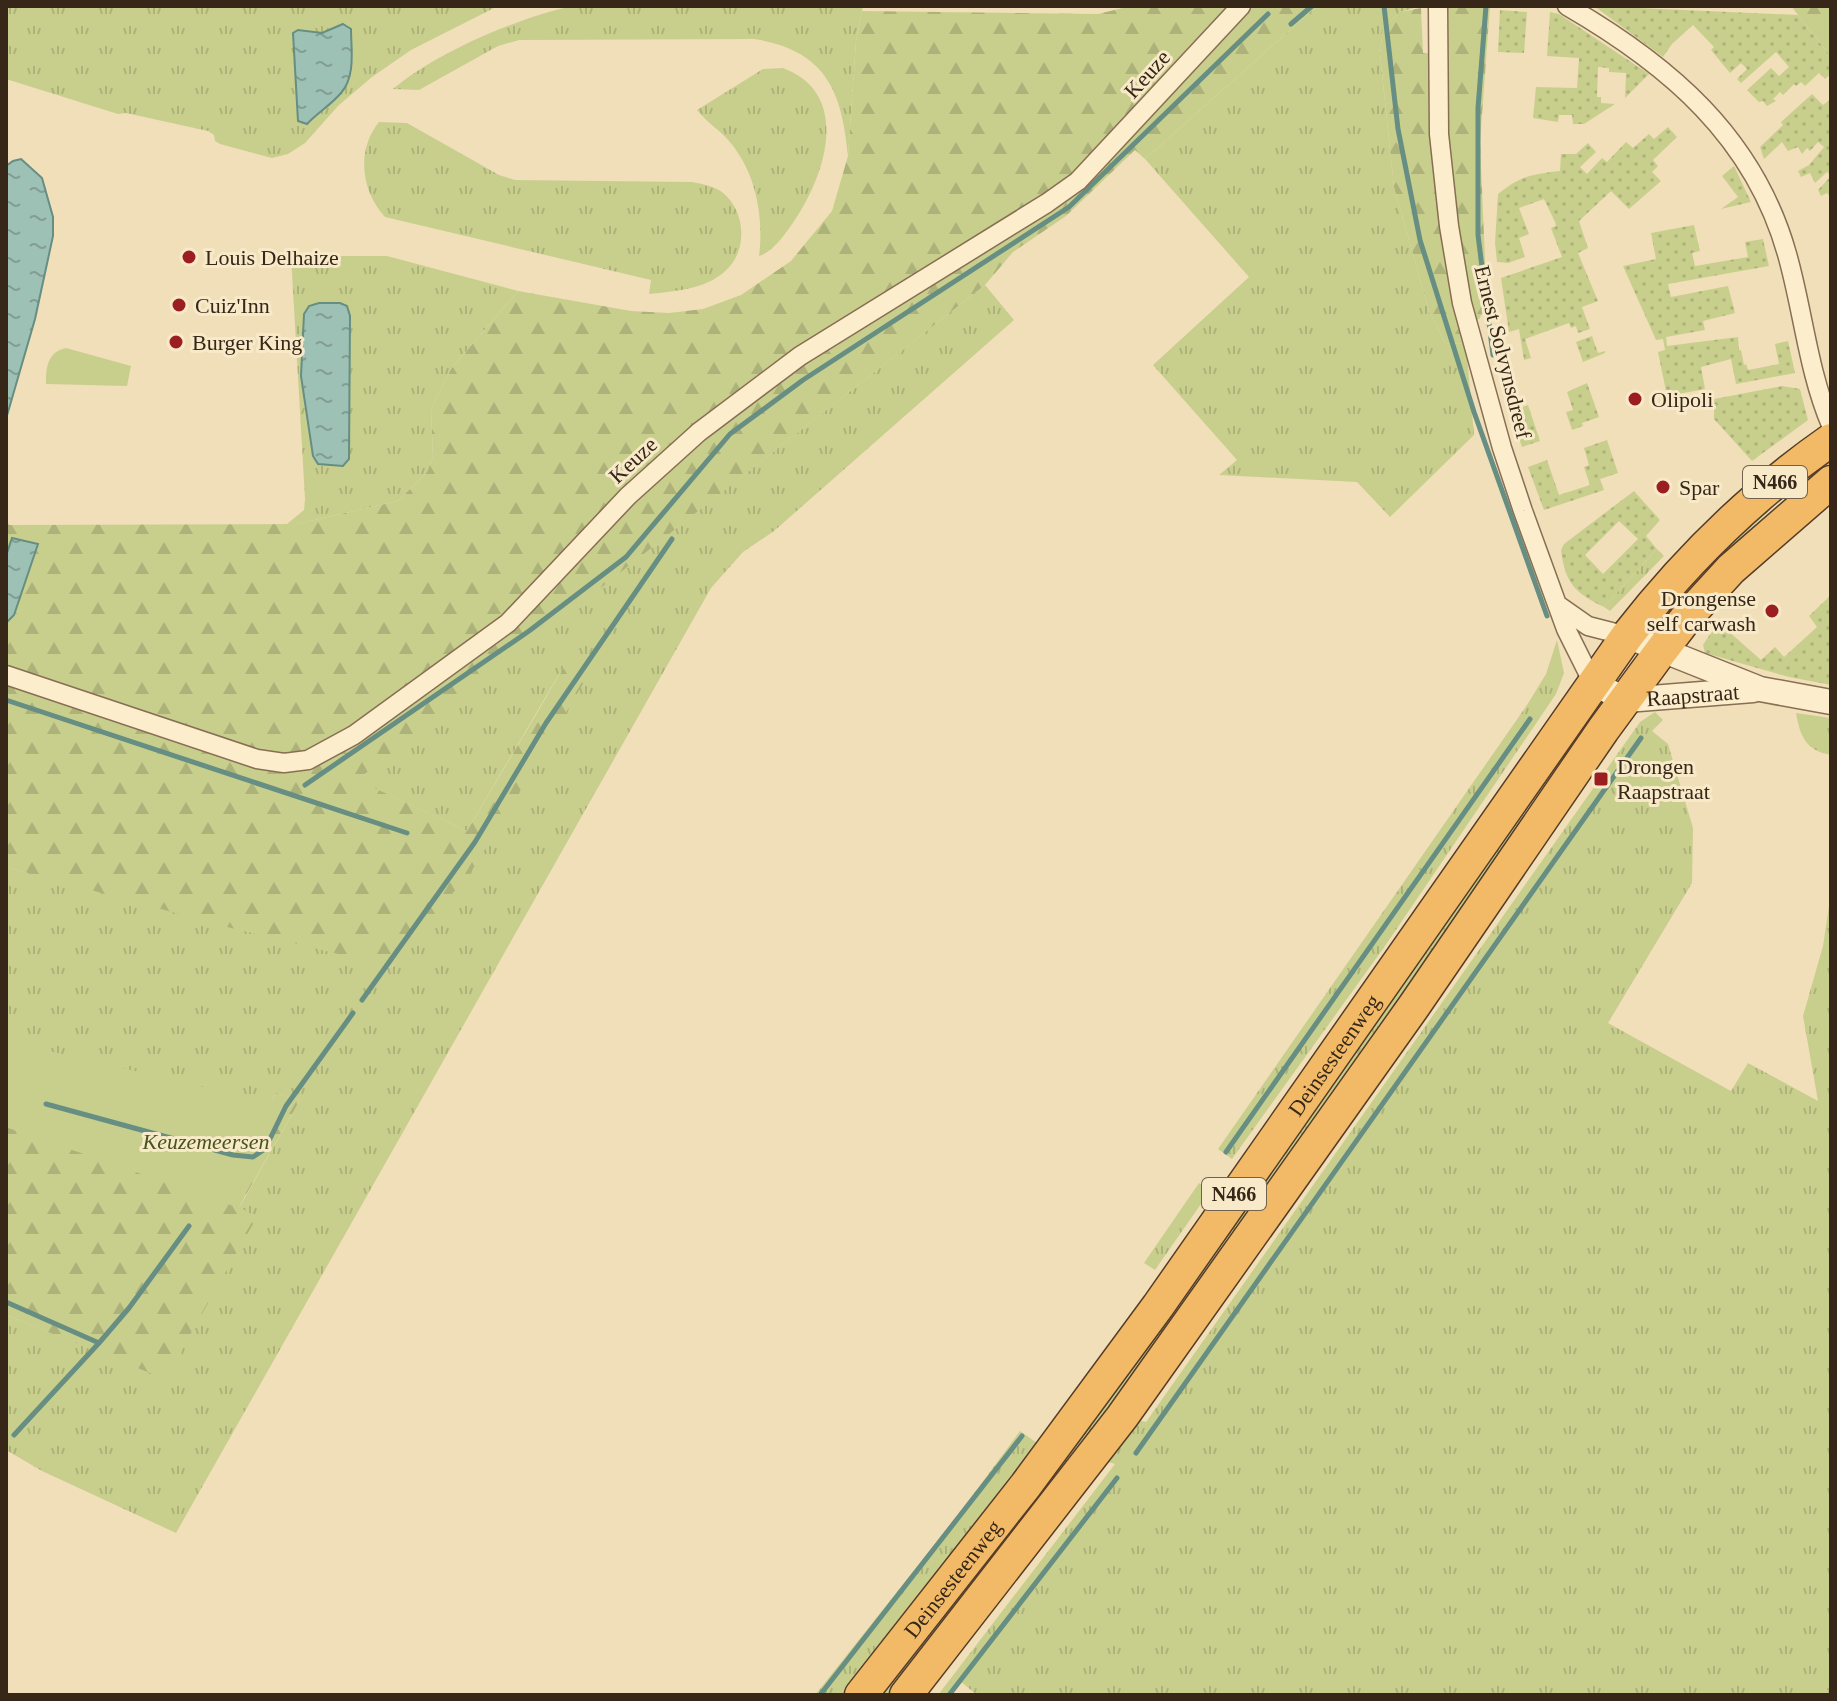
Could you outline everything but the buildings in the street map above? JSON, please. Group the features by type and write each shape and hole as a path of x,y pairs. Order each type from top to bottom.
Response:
{"highway":[{"name":"Deinsesteenweg","path":"861,1695 1026,1485 1158,1306 1627,636 1676,575 1721,529 1781,477 1831,440"},
{"name":"Deinsesteenweg","path":"906,1695 1122,1417 1661,651 1731,569 1831,482"}],"street":[{"name":"Keuze","path":"6,675 257,759 284,763 308,760 327,752 508,623 628,496 712,423 800,356 1078,181 1241,6"},
{"name":"Ernest Solvynsdreef","path":"1438,6 1439,134 1449,226 1462,303 1502,448 1566,629 1593,683"},
{"path":"1567,6 1663,70 1717,121 1741,153 1776,218 1788,256 1809,354 1831,425"},
{"path":"1558,605 1588,626 1627,636"},
{"name":"Raapstraat","path":"1627,636 1760,689 1831,702"},
{"path":"1593,683 1626,700"},
{"name":"Raapstraat","path":"1626,700 1760,689"}],"green space":[{"path":"6,6 498,6 411,50 339,105 305,143 288,154 272,158 220,144 208,131 126,113 118,114 6,79"},
{"path":"572,6 863,6 856,41 848,156 841,111 825,77 813,63 798,53 778,44 754,39 519,40 498,46 419,90 393,89 431,63 478,38"},
{"path":"1131,6 1317,6 1145,159 1135,150 1066,216 1013,252 985,285 357,780 467,831 569,659 590,672 475,866 392,967 231,928 6,867 6,518 9,525 297,524 398,501 427,472 433,457 431,409 451,369 518,291 631,311 669,313 703,309 741,295 791,261 832,211 848,156 856,41 862,11 1098,14"},
{"path":"1317,6 1421,6 1400,12 1383,29 1380,54 1394,187 1429,311 1445,343 1466,344 1474,435 1390,517 1357,482 1219,475 1237,460 1153,365 1249,277 1145,159"},
{"path":"1445,6 1490,6 1480,142 1487,306 1479,319 1461,324 1466,344 1445,343 1429,311 1394,187 1380,54 1383,29 1400,12 1421,8 1423,53 1446,54"},
{"path":"1594,6 1798,15 1831,57 1831,74 1825,79 1819,73 1805,86 1801,82 1796,86 1794,84 1783,95 1780,92 1773,99 1776,101 1767,106 1747,90 1771,68 1779,76 1789,67 1776,52 1741,83 1737,79 1747,69 1741,63 1730,73 1711,50 1714,47 1693,25 1663,57"},
{"path":"1791,6 1831,6 1831,57"},
{"path":"1500,10 1527,12 1524,53 1498,52"},
{"path":"1550,12 1559,14 1649,74 1625,98 1626,73 1609,72 1609,68 1598,67 1597,97 1601,97 1601,103 1615,104 1584,124 1573,124 1572,115 1559,115 1558,122 1533,118 1536,87 1577,88 1579,58 1547,56"},
{"path":"783,68 805,81 819,98 826,118 826,141 813,187 802,208 776,244 759,256 759,211 752,181 729,141 697,110 763,69"},
{"path":"1812,94 1823,105 1831,99 1831,176 1827,172 1815,183 1810,173 1801,177 1798,171 1809,165 1824,147 1818,142 1802,154 1798,147 1788,151 1782,142 1764,159 1760,147 1783,125 1781,122"},
{"path":"379,122 407,123 499,175 515,180 692,182 712,187 729,199 739,217 741,238 736,257 713,280 693,288 649,294 651,280 385,217 371,195 364,170 367,145"},
{"path":"1668,127 1677,137 1653,160 1658,166 1652,172 1661,181 1629,209 1611,191 1579,221 1588,248 1578,253 1598,301 1582,307 1590,329 1578,333 1576,326 1571,328 1569,323 1525,339 1531,358 1524,360 1519,329 1509,332 1501,278 1562,257 1551,228 1556,226 1555,222 1544,199 1519,208 1529,234 1519,238 1525,257 1508,263 1497,262 1498,194 1527,177 1560,171 1561,154 1576,154 1588,143 1596,152 1580,167 1587,174 1602,158 1607,162 1626,142 1633,148 1649,134 1654,139"},
{"path":"1734,166 1751,202 1721,209 1738,197 1722,176"},
{"path":"1831,176 1831,194 1821,196 1818,190"},
{"path":"1694,225 1700,251 1692,253 1695,266 1748,257 1745,242 1763,239 1769,266 1668,284 1671,297 1728,286 1735,313 1703,321 1705,330 1666,337 1667,346 1738,337 1739,350 1748,370 1779,364 1775,344 1788,341 1795,373 1736,384 1731,359 1701,367 1705,389 1667,396 1658,352 1665,350 1663,339 1656,340 1623,266 1656,259 1651,233"},
{"path":"291,256 387,256 518,291 451,369 431,409 433,457 427,472 398,501 297,524 287,524 304,510 305,499"},
{"path":"985,285 1014,320 774,531 743,552 711,588 176,1533 42,1471 6,1450 6,1315 165,1378 256,1217 239,1208 300,1100 276,1093 224,1197 6,1127 6,867 393,967 568,659 467,831 356,780"},
{"path":"1592,336 1598,353 1605,353 1583,362 1576,342"},
{"path":"66,348 131,366 127,386 46,384 51,357"},
{"path":"1587,383 1599,417 1572,430 1566,412 1573,410 1567,392"},
{"path":"1782,386 1800,389 1808,420 1752,461 1714,419 1714,399"},
{"path":"1528,405 1540,441 1522,447 1510,412"},
{"path":"1607,440 1618,473 1600,479 1604,490 1544,510 1528,467 1547,460 1559,495 1590,485 1584,467 1589,465 1584,448"},
{"path":"1824,459 1827,463 1763,517 1720,564 1706,574 1734,537"},
{"path":"1634,491 1660,520 1646,536 1657,549 1604,607 1573,586 1565,571 1561,550 1564,544","holes":["1619,521 1638,539 1603,574 1585,555"]},
{"path":"1657,549 1664,556 1610,611 1604,607"},
{"path":"1831,595 1831,685 1789,677 1705,653 1703,645 1718,622 1761,660 1775,647 1784,657 1817,627 1809,616"},
{"path":"1557,640 1564,673 1556,694 1385,946 1232,1159 1218,1149 1527,705 1546,674"},
{"path":"1655,712 1663,720 1652,731 1668,744 1693,828 1692,883 1608,1023 1731,1091 1748,1063 1818,1101 1803,1016 1823,946 1831,892 1831,1695 977,1695 960,1681 949,1695 938,1695 1115,1464 1108,1462 1138,1420 1146,1422 1640,722"},
{"path":"1796,713 1831,718 1831,755 1810,746 1800,729"},
{"path":"1585,716 1589,719 1533,798 1500,857 1246,1226 896,1695 876,1695"},
{"name":"Keuzemeersen","path":"6,1041 286,1106 239,1208 6,1127"},
{"path":"276,1093 300,1100 239,1207 257,1217 165,1379 6,1315 6,1127 223,1197"},
{"path":"1199,1183 1210,1191 1155,1270 1144,1263"},
{"path":"1020,1431 1037,1443 975,1528 842,1695 815,1695 958,1515"}],"water":[{"path":"343,24 351,29 352,62 346,86 307,124 298,121 293,33 298,30 322,33"},
{"path":"21,159 42,178 53,217 53,236 35,319 6,419 6,166"},
{"path":"340,303 347,306 350,316 349,459 343,466 318,464 313,456 301,376 304,314 309,306"},
{"path":"12,538 38,544 14,615 6,623 6,556"}],"waterway":[{"path":"1291,24 1312,6"},
{"path":"1384,6 1398,129 1420,240 1474,412 1547,616"},
{"path":"1486,6 1478,108 1478,235 1493,355"},
{"path":"305,785 529,631 626,557 730,434 803,380 1069,207 1268,14"},
{"path":"362,1000 475,842 546,723 672,539"},
{"path":"6,700 407,833"},
{"path":"1226,1152 1530,719"},
{"path":"1136,1453 1641,738"},
{"path":"46,1104 233,1155 253,1157 265,1149 286,1106 353,1013"},
{"path":"6,1302 99,1343 129,1308 189,1226"},
{"path":"14,1435 99,1343"},
{"path":"820,1695 1022,1436"},
{"path":"949,1695 1117,1478"}],"place":[{"name":"Louis Delhaize","path":"189,257"},
{"name":"Cuiz'Inn","path":"179,305"},
{"name":"Burger King","path":"176,342"},
{"name":"Olipoli","path":"1635,399"},
{"name":"Spar","path":"1663,487"},
{"name":"Drongense self carwash","path":"1772,611"},
{"name":"Drongen Raapstraat","path":"1601,779"}]}
